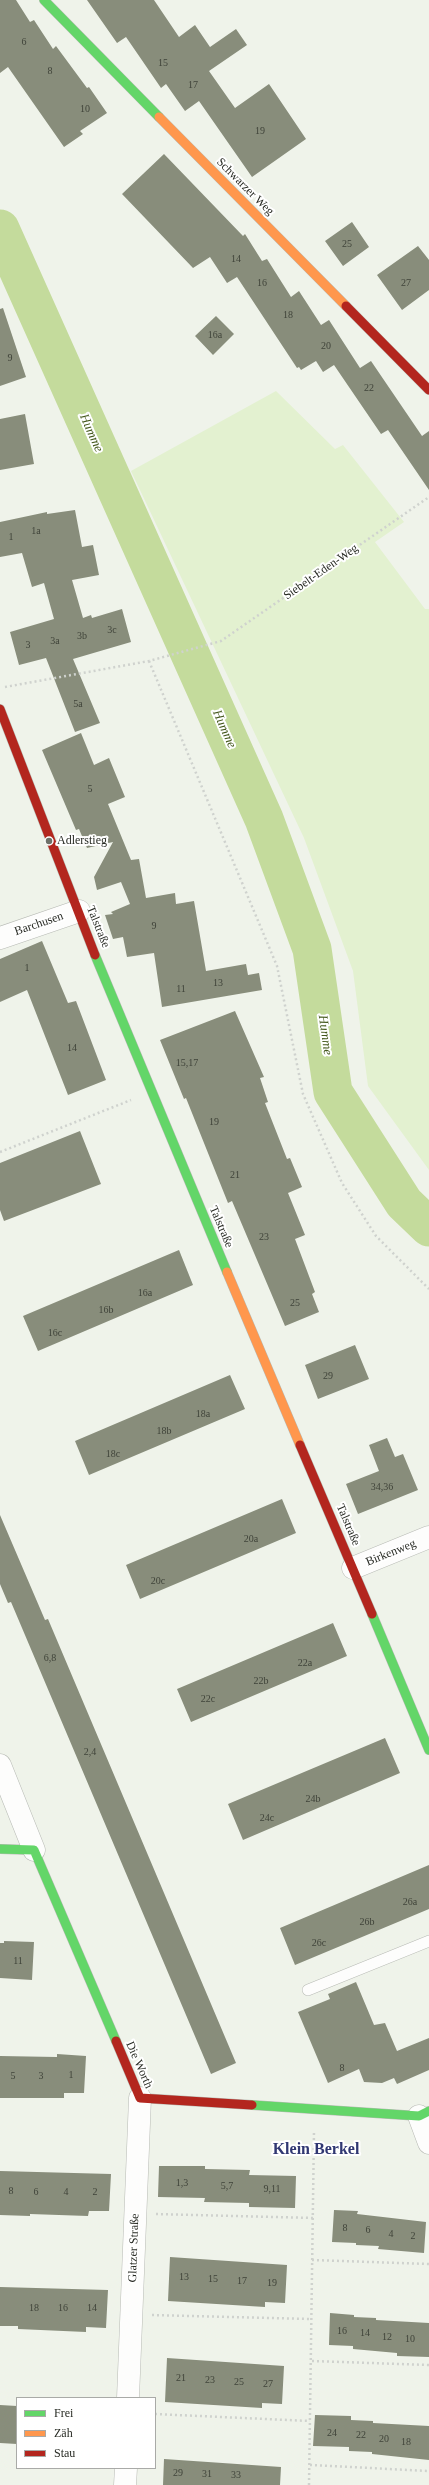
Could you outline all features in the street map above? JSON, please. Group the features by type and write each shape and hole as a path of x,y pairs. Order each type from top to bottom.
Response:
{"street":[{"name":"Schwarzer Weg","path":"44,0 429,390"},
{"name":"Talstraße","path":"0,709 57,862 79,911 150,1092 429,1750"},
{"name":"Barchusen","path":"0,938 79,911"},
{"name":"Birkenweg","path":"353,1568 429,1537"},
{"path":"0,1765 34,1850 0,1849"},
{"name":"Die Worth","path":"34,1850 140,2098 424,2114"},
{"name":"Glatzer Straße","path":"128,2397 140,2098"},
{"path":"424,2114 429,2143"},
{"path":"125,2485 126,2469"}],"lane":[{"path":"308,1990 429,1941"}],"path":[{"name":"Siebelt-Eden-Weg","path":"0,688 149,661 221,641 429,497"},
{"path":"149,661 277,966 303,1094 342,1183 376,1236 429,1288"},
{"path":"0,1152 150,1092"},
{"path":"309,2485 314,2109"},
{"path":"136,2213 313,2218"},
{"path":"312,2260 429,2264"},
{"path":"132,2314 312,2319"},
{"path":"311,2361 429,2365"},
{"path":"156,2414 310,2421"},
{"path":"310,2465 429,2471"}],"green space":[{"path":"276,391 335,449 343,445 404,522 375,542 425,609 429,609 429,1170 368,1086 353,971 304,838 131,471"}],"building":[{"path":"0,0 16,0 30,22 34,20 53,49 56,46 87,88 89,87 107,113 80,131 83,134 64,147 8,67 0,73"},
{"path":"87,0 154,0 179,37 195,25 210,47 236,29 247,45 209,71 235,108 269,84 306,139 252,177 199,101 185,111 166,84 161,88 126,37 117,43"},
{"path":"164,154 243,236 245,234 262,261 267,259 291,297 299,291 321,325 329,320 360,368 371,361 422,436 429,431 429,490 388,430 381,434 334,365 323,372 316,361 301,370 299,367 297,368 237,277 227,283 210,257 193,268 122,194"},
{"path":"352,222 369,247 343,266 325,241"},
{"path":"418,246 429,260 429,290 402,310 377,275"},
{"path":"3,308 26,377 0,386 0,309"},
{"path":"216,316 234,334 213,355 195,336"},
{"path":"25,414 34,464 0,470 0,419"},
{"path":"75,510 82,547 93,545 99,575 72,580 83,618 91,615 92,618 122,609 131,642 73,659 100,723 75,732 46,658 19,665 10,632 54,619 44,583 32,587 22,553 0,557 0,522 47,512 47,514"},
{"path":"81,733 94,765 109,758 125,797 108,804 131,860 139,859 146,898 175,893 176,904 194,901 206,971 246,964 248,975 259,973 262,990 162,1007 154,953 127,957 123,937 113,939 105,915 113,914 111,912 130,904 121,882 97,890 94,877 113,842 87,848 79,829 76,830 42,750"},
{"path":"42,941 68,1003 76,1001 106,1080 68,1095 27,990 0,1002 0,959"},
{"path":"235,1011 264,1077 260,1078 268,1102 265,1103 287,1159 290,1158 302,1187 288,1193 305,1235 295,1239 315,1292 312,1294 319,1312 285,1326 232,1201 228,1203 186,1098 184,1099 160,1040"},
{"path":"80,1131 101,1184 4,1221 0,1210 0,1163"},
{"path":"179,1250 193,1285 38,1351 23,1316"},
{"path":"355,1345 369,1379 318,1399 305,1365"},
{"path":"230,1375 245,1409 89,1475 75,1441"},
{"path":"387,1438 395,1457 403,1454 418,1490 358,1514 346,1484 379,1471 369,1445"},
{"path":"282,1499 296,1533 140,1599 126,1565"},
{"path":"0,1515 45,1620 48,1619 236,2063 211,2074 11,1602 8,1603 0,1584"},
{"path":"333,1623 347,1656 191,1722 177,1689"},
{"path":"385,1738 400,1773 243,1840 228,1804"},
{"path":"429,1865 429,1909 295,1965 280,1928"},
{"path":"4,1941 34,1942 32,1980 0,1978 0,1943 4,1943"},
{"path":"356,1982 374,2025 385,2023 397,2051 429,2038 429,2070 397,2084 394,2078 382,2083 364,2082 359,2069 328,2083 298,2012 330,1999 328,1994"},
{"path":"57,2054 86,2056 84,2093 64,2093 64,2098 0,2098 0,2056 57,2057"},
{"path":"159,2166 205,2166 205,2169 250,2170 249,2175 296,2176 295,2208 249,2207 249,2203 204,2202 205,2198 158,2197"},
{"path":"0,2171 111,2174 109,2211 89,2211 88,2216 30,2214 30,2216 0,2215"},
{"path":"334,2210 358,2211 357,2214 426,2222 424,2253 378,2249 379,2246 356,2245 356,2243 332,2242"},
{"path":"170,2257 287,2265 285,2303 265,2302 265,2307 168,2301"},
{"path":"0,2287 108,2290 106,2328 86,2327 86,2332 18,2329 18,2326 0,2326"},
{"path":"330,2313 354,2315 354,2317 376,2318 376,2320 429,2323 429,2357 397,2356 397,2353 353,2349 353,2346 329,2345"},
{"path":"167,2358 284,2366 282,2404 262,2403 262,2408 165,2402"},
{"path":"0,2405 16,2406 16,2444 0,2443"},
{"path":"315,2415 351,2416 351,2420 373,2421 373,2423 429,2426 429,2460 372,2454 372,2452 349,2451 349,2447 313,2446"},
{"path":"164,2459 281,2467 280,2485 163,2485"}],"waterway":[{"name":"Humme","path":"0,229 264,819 312,949 333,1092 404,1203 429,1227"}],"traffic: fast":[{"path":"44,0 159,117"},
{"path":"95,955 227,1272"},
{"path":"372,1614 429,1750"},
{"path":"0,1849 34,1850 116,2041"},
{"path":"252,2105 419,2116 429,2111"}],"traffic: slow":[{"path":"159,117 346,306"},
{"path":"227,1272 300,1445"}],"traffic: jam":[{"path":"346,306 429,390"},
{"path":"0,709 95,955"},
{"path":"300,1445 372,1614"},
{"path":"116,2041 140,2098 252,2105"}],"place":[{"name":"Adlerstieg","path":"49,841"}],"district":[{"name":"Klein Berkel","path":"316,2150"}]}
